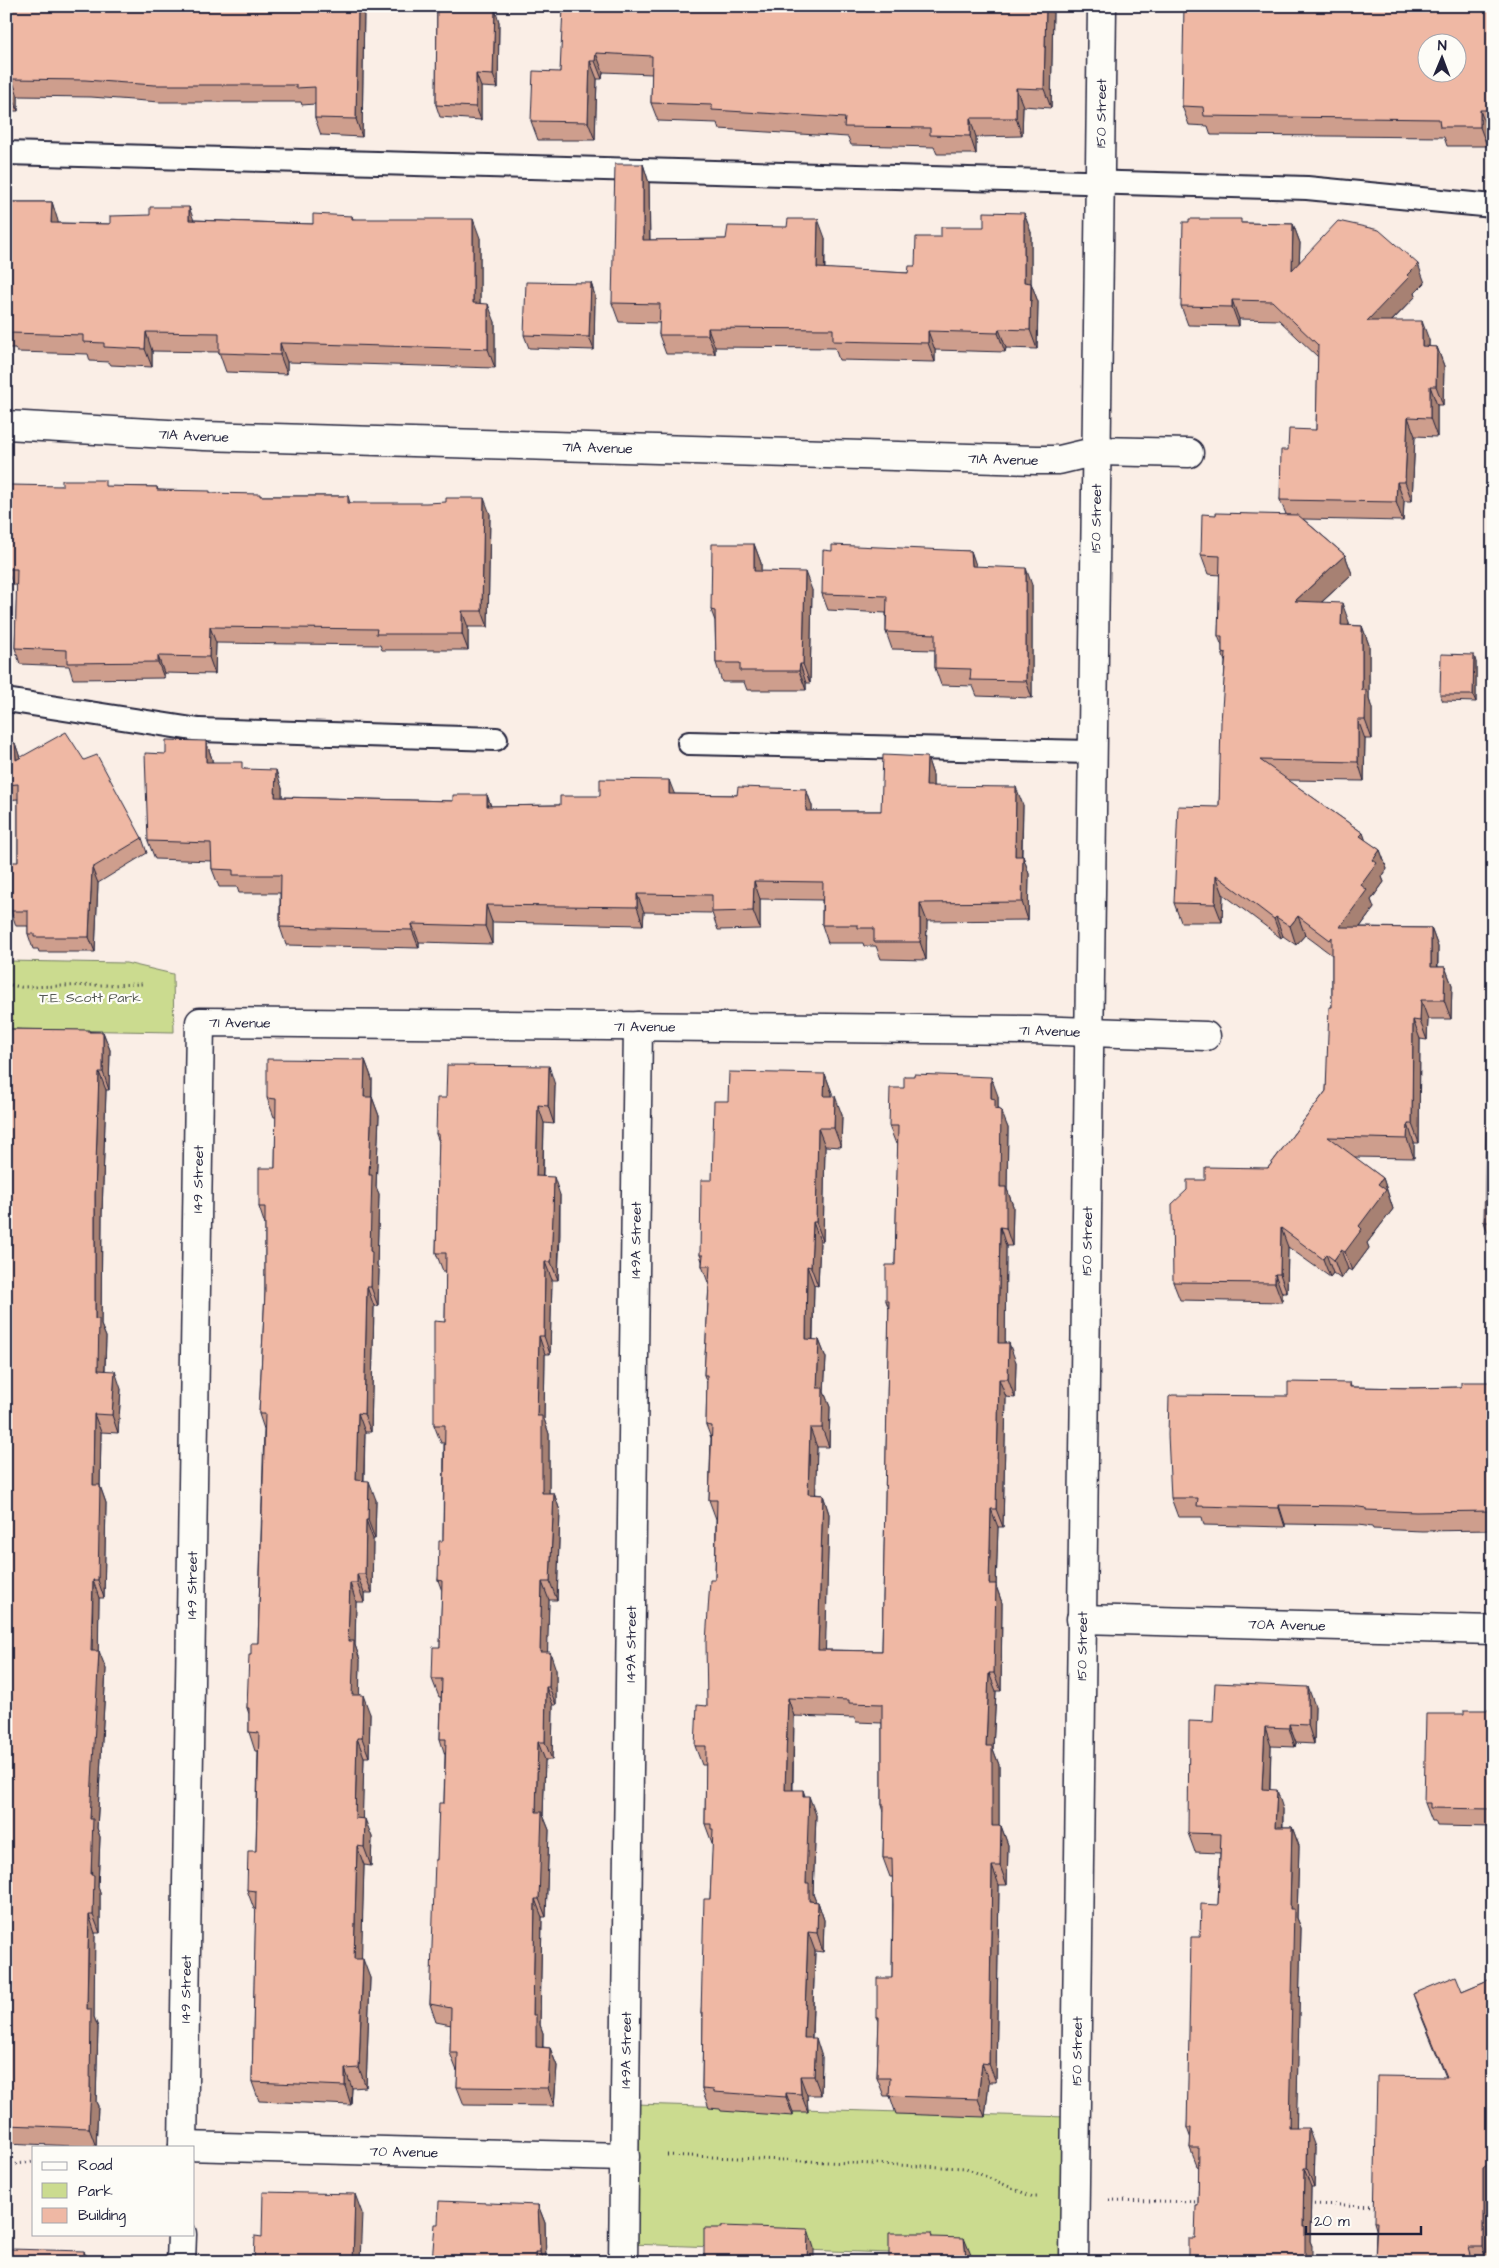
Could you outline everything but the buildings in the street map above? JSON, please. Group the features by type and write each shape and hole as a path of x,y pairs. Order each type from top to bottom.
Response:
{"street":[{"name":"150 Street","path":"1074,2262 1102,6"},
{"name":"71A Avenue","path":"6,425 214,437 1037,460 1059,460 1097,451 1189,453"},
{"name":"71 Avenue","path":"200,1022 1089,1031"},
{"name":"149 Street","path":"183,2146 200,1022"},
{"name":"149A Street","path":"623,2262 638,1026"},
{"path":"1089,1031 1206,1036"},
{"name":"70A Avenue","path":"1081,1618 1493,1630"},
{"name":"70 Avenue","path":"195,2146 625,2157"},
{"path":"181,2262 182,2236"}],"lane":[{"path":"6,153 1307,188 1493,206"},
{"path":"6,700 199,730 496,739"},
{"path":"689,743 1092,752"}],"path":[{"path":"6,984 21,987 142,984"},
{"path":"667,2155 966,2168 1033,2197 1042,2198"},
{"path":"6,2165 32,2164"},
{"path":"1106,2200 1209,2202"},
{"path":"1309,2204 1386,2206"}],"green space":[{"name":"T.E. Scott Park","path":"6,961 126,963 173,974 174,1032 6,1029"},
{"path":"635,2104 1067,2117 1063,2259 629,2244"}]}
